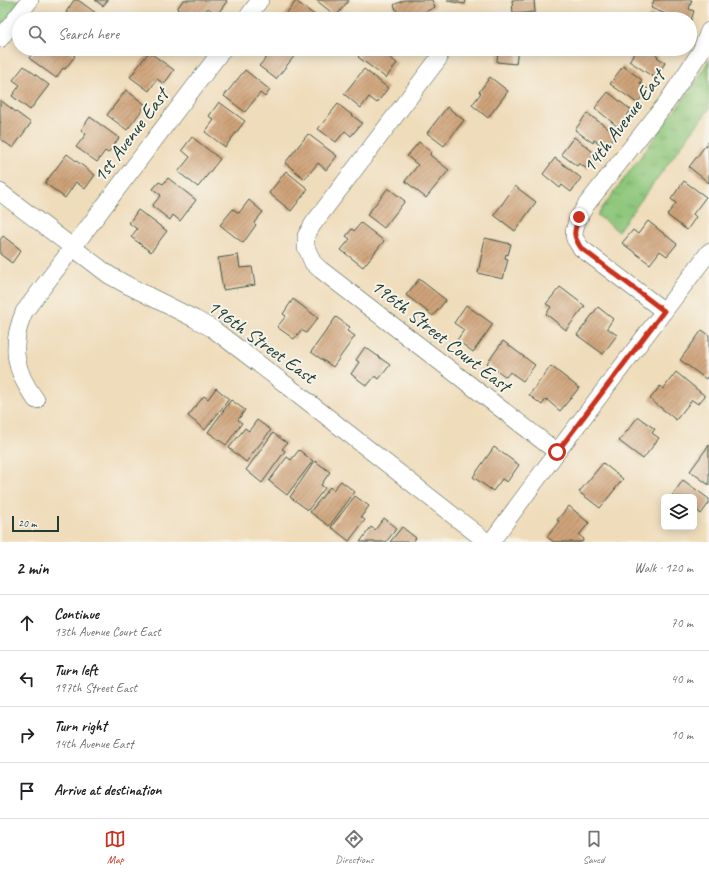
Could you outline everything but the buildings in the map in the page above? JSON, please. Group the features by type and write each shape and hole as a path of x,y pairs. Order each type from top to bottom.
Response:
{"street":[{"path":"21,12 30,0"},
{"path":"251,12 260,0"},
{"path":"0,39 12,23"},
{"name":"14th Avenue East","path":"664,311 581,248 575,238 575,228 586,205 667,102 701,51 709,31"},
{"name":"1st Avenue East","path":"36,400 28,390 22,378 16,353 17,332 24,312 218,56"},
{"name":"196th Street Court East","path":"439,58 313,224 306,236 306,247 313,263 320,270 557,452"},
{"name":"196th Street East","path":"0,192 109,275 213,329 487,542"},
{"path":"491,542 557,452 709,252"}],"green space":[{"path":"0,0 24,0 15,12 12,12 12,16 0,31"},
{"path":"709,59 709,109 618,231 597,215 699,78"}],"route":[{"path":"557,452 664,311 581,248 575,238 575,228 579,217"}]}
